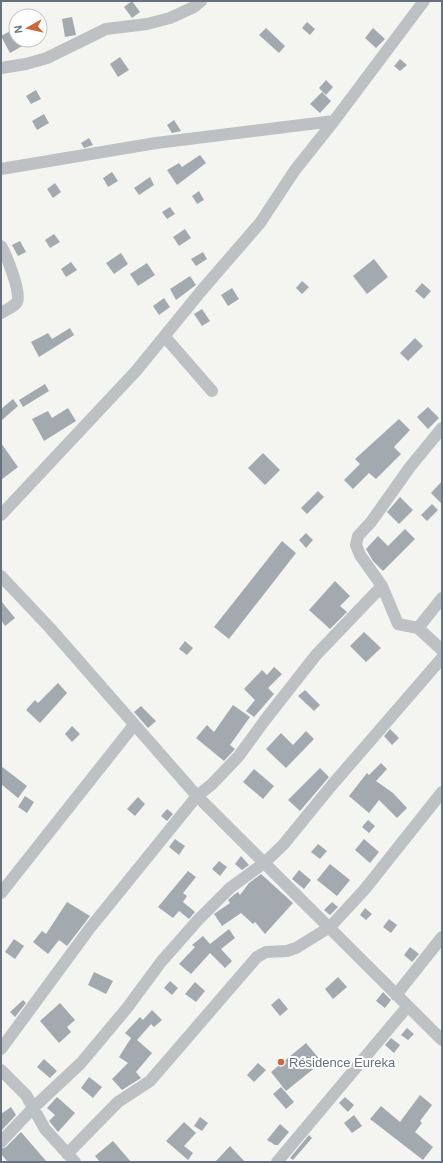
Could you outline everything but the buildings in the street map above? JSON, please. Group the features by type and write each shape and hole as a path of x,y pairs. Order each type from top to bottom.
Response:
{"street":[{"path":"1,68 26,64 47,58 106,29 147,24 170,18 194,7 201,1"},
{"path":"1,515 136,371 202,290 260,223 294,170 334,121 424,1"},
{"path":"1,169 156,143 334,121"},
{"path":"1,246 15,284 18,299 16,303 1,313"},
{"path":"165,337 212,391"},
{"path":"442,428 410,467 371,522 358,536 356,545 360,555 382,586 398,624 418,628 442,650"},
{"path":"1,576 50,628 197,796 330,926 407,1007 442,1040"},
{"path":"1,1049 90,928 197,796 210,786 238,757 320,650 382,586"},
{"path":"418,628 442,598"},
{"path":"1,1142 33,1108 81,1063 127,1008 161,962 198,920 230,888 264,863 283,845 332,785 442,658"},
{"path":"1,893 134,725"},
{"path":"1,1070 26,1095 45,1128 71,1158 118,1102 150,1082 257,957 266,952 287,951 296,948 330,926 365,889 442,792"},
{"path":"396,995 442,938"},
{"path":"280,1161 407,1007"}],"place":[{"name":"Résidence Eureka","path":"281,1062"}]}
